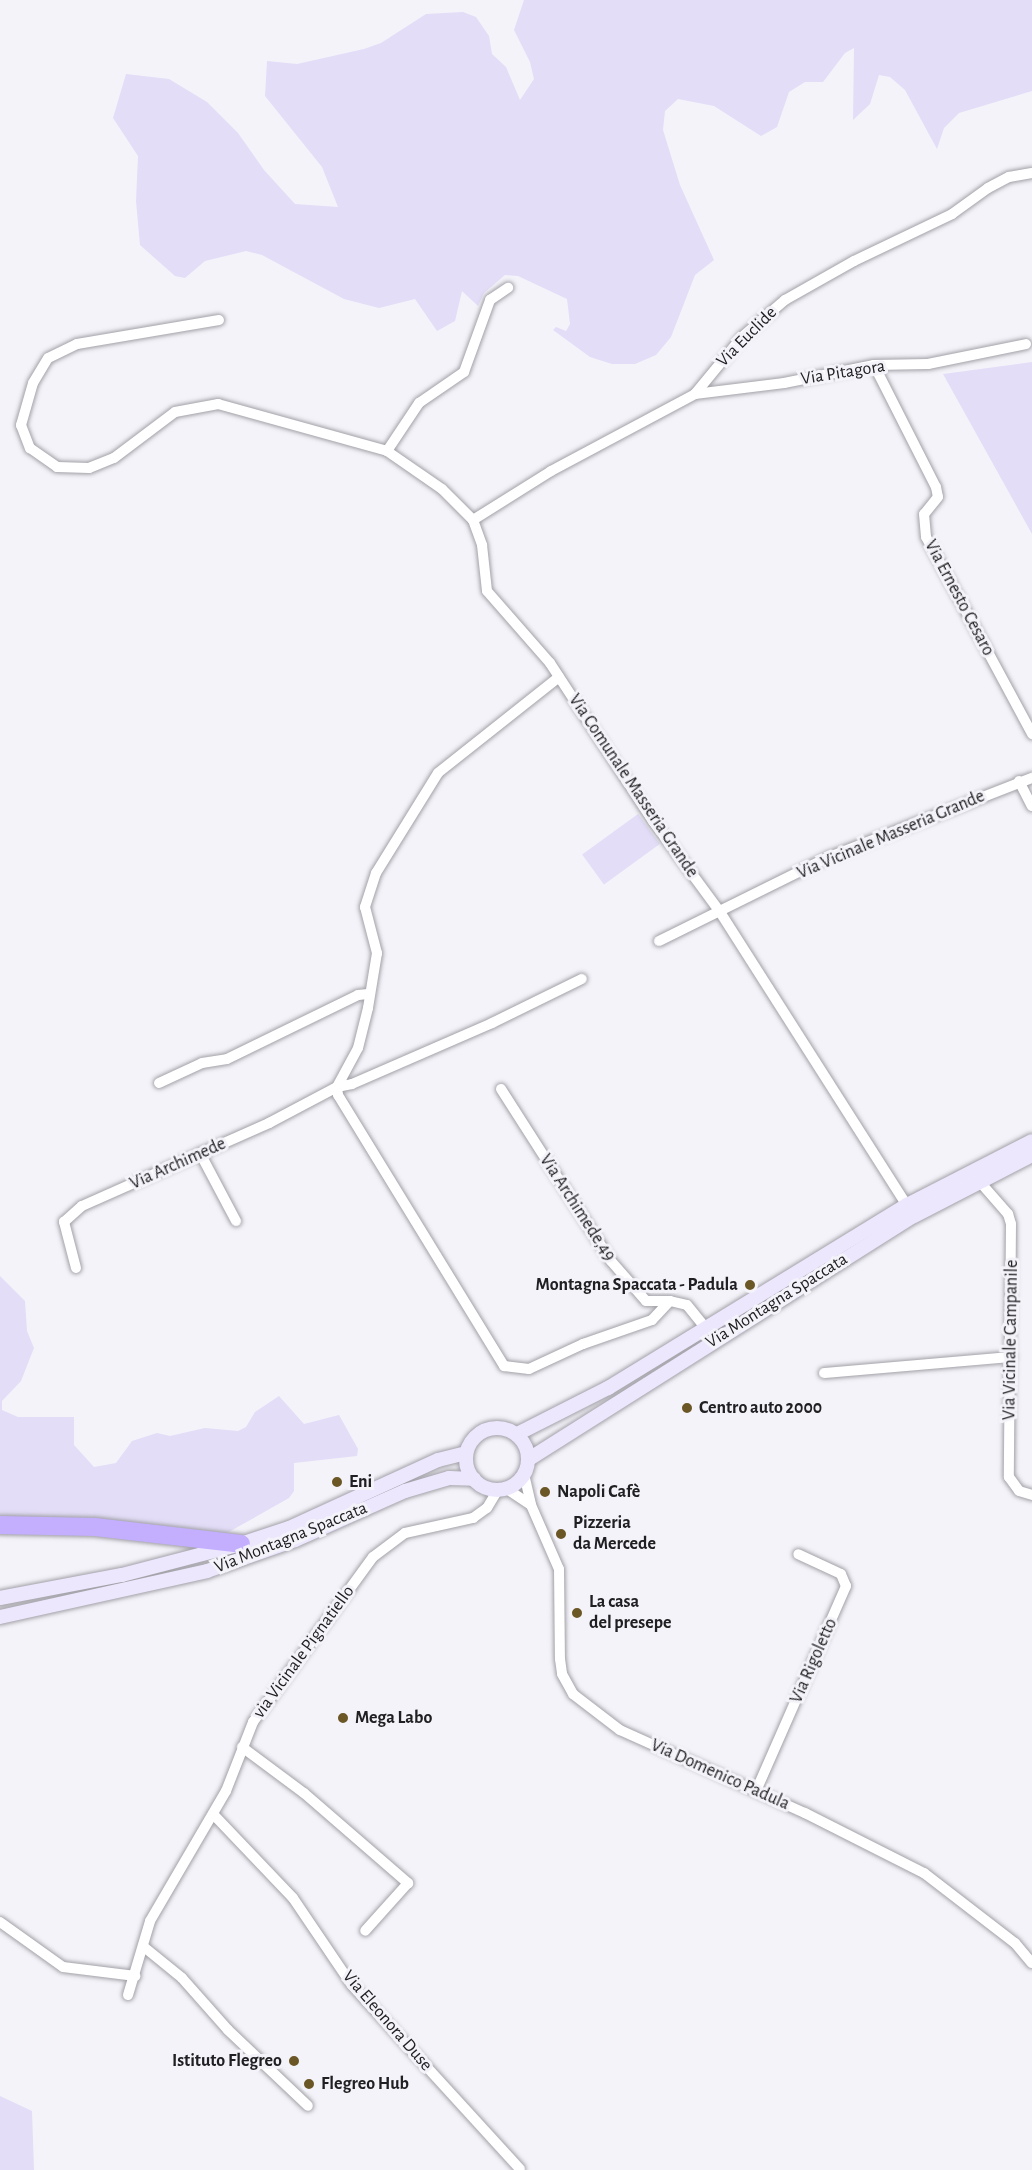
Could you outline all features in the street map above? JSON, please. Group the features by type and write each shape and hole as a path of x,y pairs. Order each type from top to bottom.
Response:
{"highway":[{"path":"0,1525 95,1527 241,1544"}],"main road":[{"name":"Via Montagna Spaccata","path":"517,1434 608,1388 704,1326 907,1205 1032,1142"},
{"name":"Via Montagna Spaccata","path":"529,1459 904,1222 1032,1155"},
{"path":"508,1428 517,1434 529,1459 524,1474 502,1489 474,1479 466,1462 466,1453 477,1434 486,1429 508,1428"},
{"name":"Via Montagna Spaccata","path":"0,1598 122,1575 241,1544 289,1528 438,1460 466,1453"},
{"name":"Via Montagna Spaccata","path":"0,1617 207,1571 295,1540 405,1491 449,1478 474,1479"}],"street":[{"name":"Via Euclide","path":"473,520 551,471 695,393 742,337 786,300 854,261 952,214 988,188 1009,177 1032,173"},
{"path":"387,451 420,403 464,372 490,300 508,288"},
{"name":"Via Comunale Masseria Grande","path":"219,320 77,344 48,358 36,374 21,425 30,448 57,467 89,468 114,458 163,418 206,404 218,404 387,451 442,489 473,520 482,545 488,591 559,677 653,821 720,912 907,1205"},
{"name":"Via Pitagora","path":"695,393 784,383 874,365 928,364 1026,344"},
{"name":"Via Ernesto Cesaro","path":"874,365 938,493 924,514 926,537 1032,734"},
{"path":"559,677 438,773 391,848 366,897 377,953 358,1048 337,1087 338,1095 459,1289 497,1361 521,1371 651,1320 670,1301"},
{"name":"Via Vicinale Masseria Grande","path":"720,912 829,857 934,818 1019,781 1032,778"},
{"path":"1019,781 1032,806"},
{"path":"659,941 720,912"},
{"name":"Via Archimede","path":"76,1268 65,1219 82,1206 269,1123 337,1087 352,1084 492,1023 582,979"},
{"path":"159,1083 201,1063 227,1059 358,995 368,994"},
{"name":"Via Archimede,49","path":"501,1089 611,1261 646,1301 670,1301"},
{"path":"200,1153 236,1221"},
{"name":"Via Vicinale Campanile","path":"980,1182 1008,1214 1011,1224 1010,1477 1018,1491 1032,1495"},
{"name":"Via Montagna Spaccata","path":"670,1301 687,1305 704,1326"},
{"path":"824,1372 1011,1358"},
{"name":"Via Domenico Padula","path":"524,1474 531,1505 559,1569 560,1659 562,1674 573,1694 620,1730 756,1791 924,1873 1015,1943 1032,1963"},
{"path":"502,1489 531,1505"},
{"name":"via Vicinale Pignatiello","path":"128,1995 150,1921 213,1814 253,1722 373,1557 405,1533 473,1518 488,1508 502,1489"},
{"name":"Via Rigoletto","path":"756,1791 846,1586 841,1574 798,1554"},
{"path":"242,1747 304,1793 408,1883 365,1931"},
{"name":"Via Eleonora Duse","path":"213,1814 293,1898 352,1984 520,2169"},
{"path":"0,1922 63,1966 135,1976"},
{"path":"144,1947 182,1978 228,2030 308,2106"}],"shaded area":[{"path":"524,0 1032,0 1032,91 959,113 944,128 937,149 905,90 890,77 879,75 870,104 853,120 854,48 845,53 823,82 805,82 789,92 777,127 761,136 714,106 678,99 665,111 663,130 680,185 714,260 695,275 671,337 656,355 635,364 612,364 590,357 553,330 556,327 566,331 570,324 567,299 518,276 505,275 484,293 478,306 462,291 455,321 437,331 415,299 379,308 344,299 262,255 246,251 205,261 185,278 175,276 140,245 136,201 138,156 113,118 126,74 169,79 207,102 238,133 264,170 295,204 338,207 322,167 265,96 267,61 297,64 364,49 381,43 426,14 463,12 476,17 489,36 492,54 506,67 520,100 534,79 530,62 514,30"},
{"path":"1032,362 1032,534 943,374"},
{"path":"638,814 660,844 604,884 582,855"},
{"path":"0,1276 25,1301 27,1331 34,1348 21,1381 2,1401 2,1410 18,1417 74,1417 74,1445 94,1467 116,1463 132,1441 157,1433 170,1436 205,1428 238,1431 246,1427 255,1412 279,1396 304,1424 339,1415 358,1449 357,1456 294,1463 294,1491 289,1498 227,1533 89,1518 0,1517"},
{"path":"0,2096 32,2111 34,2170 0,2170"}],"place":[{"name":"Montagna Spaccata - Padula","path":"750,1285"},
{"name":"Centro auto 2000","path":"687,1408"},
{"name":"Eni","path":"337,1482"},
{"name":"Napoli Cafè","path":"545,1492"},
{"name":"Pizzeria da Mercede","path":"561,1534"},
{"name":"La casa del presepe","path":"577,1613"},
{"name":"Mega Labo","path":"343,1718"},
{"name":"Istituto Flegreo","path":"294,2061"},
{"name":"Flegreo Hub","path":"309,2084"}]}
